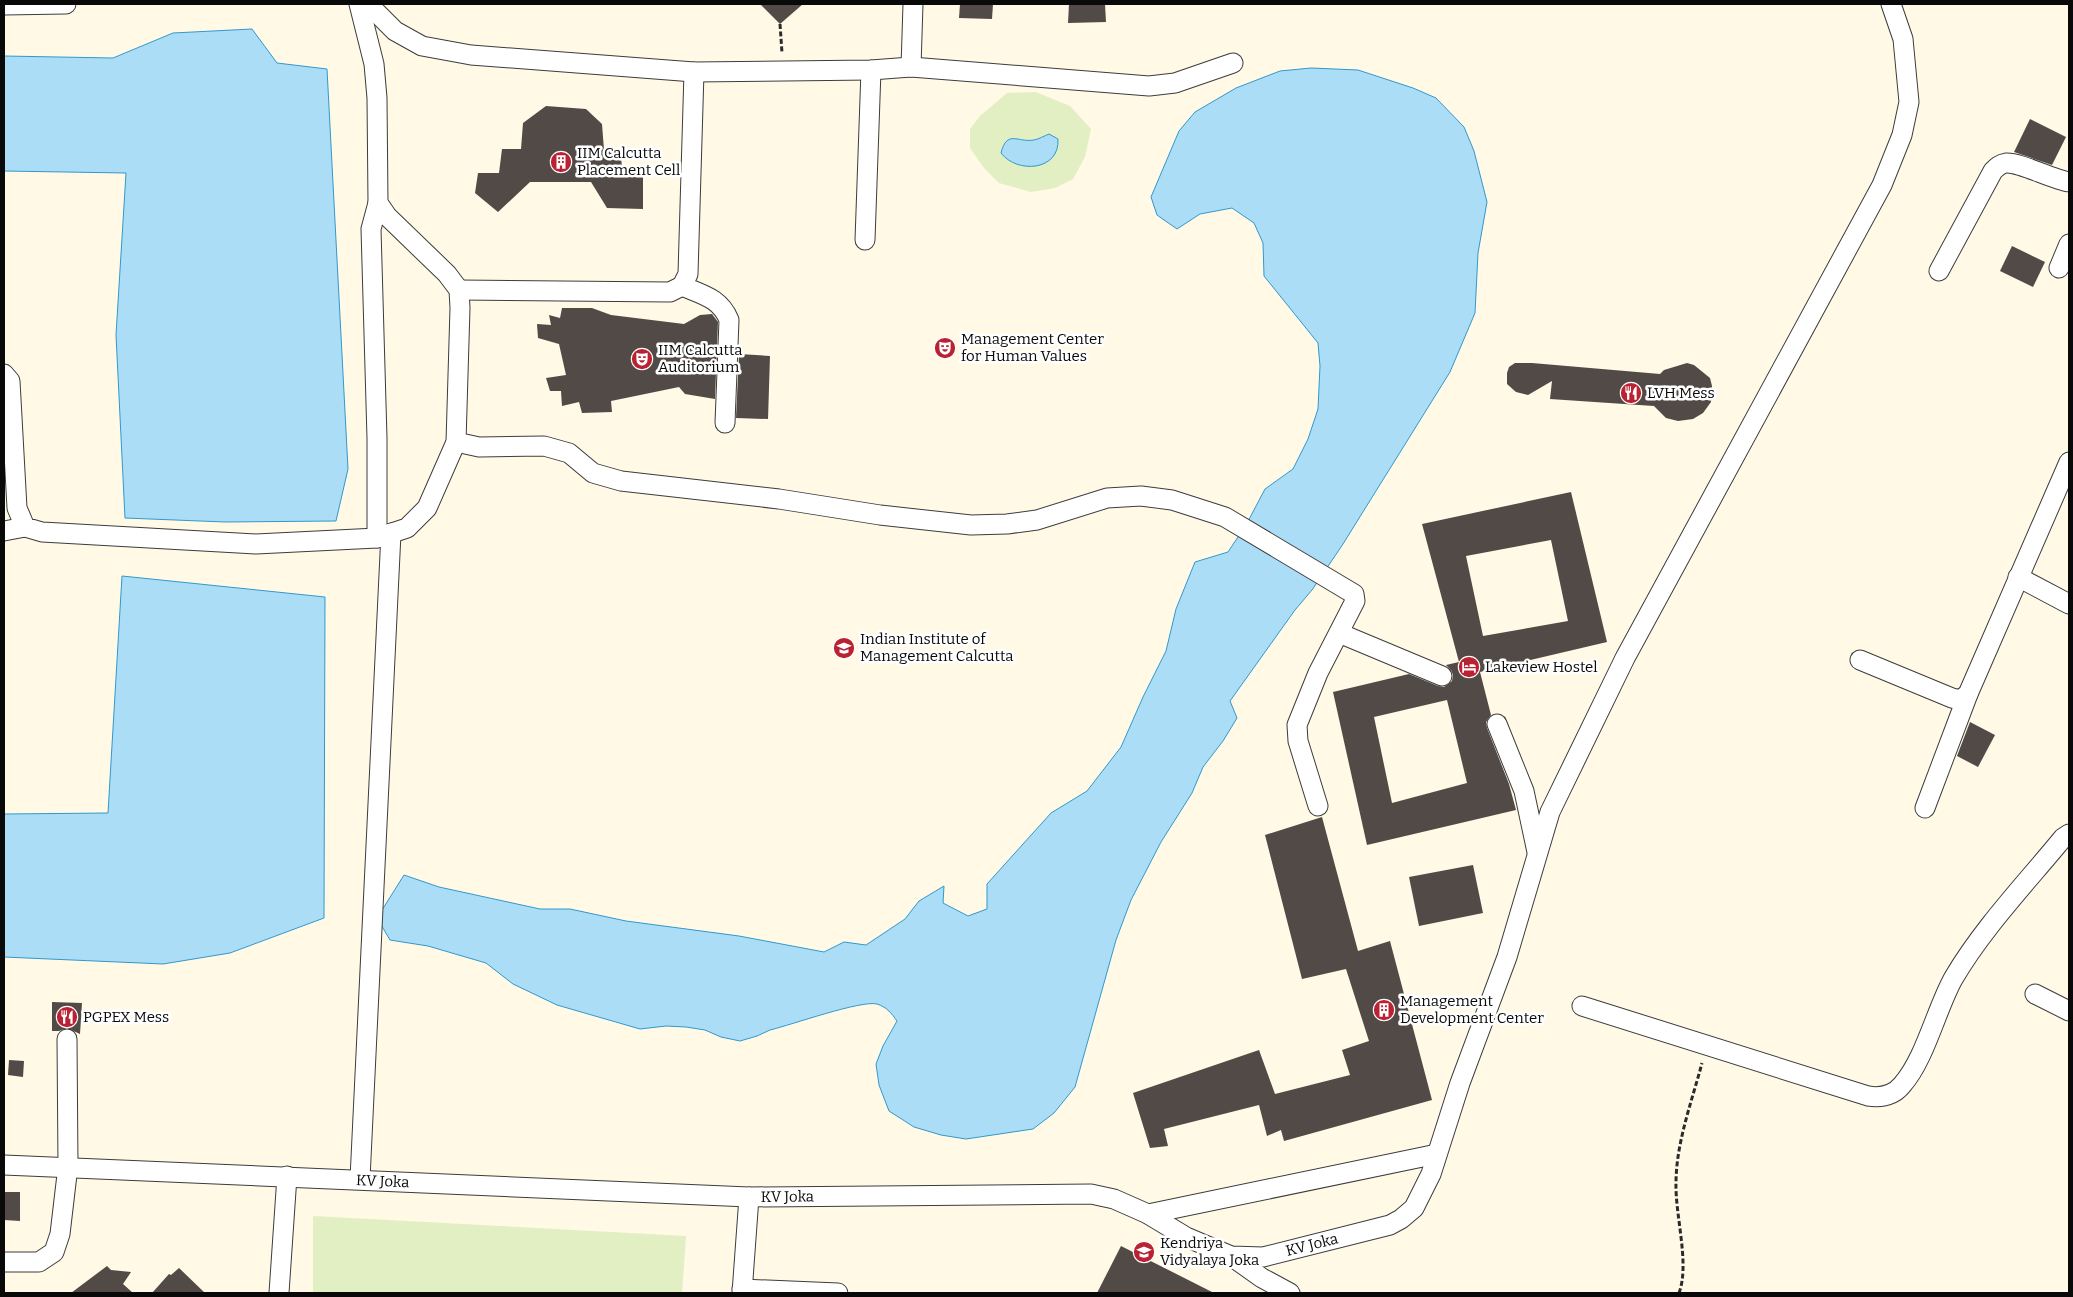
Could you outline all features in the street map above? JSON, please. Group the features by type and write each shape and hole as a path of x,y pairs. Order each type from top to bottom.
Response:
{"street":[{"path":"4,5 66,4"},
{"path":"361,4 377,13 395,31 422,46 471,55 694,72 871,70 911,67 1149,86 1176,83 1233,62"},
{"path":"360,1179 384,535 377,438 371,229 378,203 377,98 374,64 361,4"},
{"path":"911,67 913,4"},
{"name":"KV Joka","path":"4,1165 68,1166 749,1197 1090,1194 1114,1199 1148,1214 1186,1237 1231,1256 1263,1257 1390,1225 1401,1219 1414,1208 1431,1174 1460,1083 1507,957 1550,812 1625,658 1882,185 1902,135 1909,102 1903,39 1891,4"},
{"path":"865,240 871,70"},
{"path":"458,290 670,292 682,286 688,274 694,72"},
{"path":"1939,271 1998,165 2006,163 2015,164 2046,176 2069,182"},
{"path":"4,531 25,527 42,532 256,544 384,535 407,528 427,508 456,442 460,317 458,290 447,274 387,216 378,203"},
{"path":"2059,268 2069,244"},
{"path":"682,286 714,299 724,309 728,320 724,423"},
{"path":"4,374 10,381 17,508 25,527"},
{"path":"456,442 479,447 544,446 569,453 593,473 621,481 779,498 871,514 962,524 1007,524 1037,520 1108,498 1141,496 1172,500 1225,517 1354,594 1356,601 1318,673 1297,725 1298,742 1318,806"},
{"path":"1925,808 1968,694 2069,462"},
{"path":"2018,577 2069,604"},
{"path":"1339,633 1442,676"},
{"path":"1860,660 1952,698 1960,700 1968,694"},
{"path":"1497,724 1524,791 1537,855"},
{"path":"1582,1006 1868,1096 1879,1098 1891,1094 1902,1086 1914,1068 1952,981 1963,963 2020,890 2063,838 2069,834"},
{"path":"2035,994 2069,1011"},
{"path":"4,1262 39,1262 54,1252 60,1234 68,1166 67,1039"},
{"path":"1148,1214 1437,1154"},
{"path":"279,1293 286,1176"},
{"path":"749,1197 742,1291 838,1293"},
{"path":"1231,1256 1262,1278 1290,1293"}],"path":[{"path":"780,24 783,71"},
{"path":"1679,1293 1683,1275 1676,1184 1677,1163 1707,1045"}],"green space":[{"path":"1036,92 1070,106 1091,129 1085,157 1073,179 1055,188 1031,192 999,183 984,168 970,148 970,129 980,116 1007,93"},
{"path":"313,1216 686,1236 682,1293 313,1293"}],"water":[{"path":"252,29 277,63 327,69 348,469 336,521 225,522 125,518 116,335 126,173 4,171 4,56 113,58 173,33"},
{"path":"1311,68 1358,70 1413,88 1436,98 1464,127 1474,151 1487,202 1478,253 1475,313 1450,372 1343,544 1312,590 1295,610 1230,701 1237,718 1223,741 1203,767 1192,793 1161,842 1131,900 1116,940 1075,1087 1054,1113 1033,1129 966,1139 941,1135 914,1127 889,1111 879,1085 876,1064 883,1046 897,1021 881,1005 869,1004 842,1009 770,1030 740,1041 721,1037 705,1030 686,1027 666,1026 640,1029 557,1005 513,984 486,963 428,946 390,940 377,918 404,875 439,887 540,909 570,909 626,921 739,936 824,952 844,942 866,945 905,919 919,901 944,886 943,903 968,916 987,909 987,884 1051,813 1087,791 1121,747 1166,651 1176,609 1195,562 1228,552 1246,525 1265,489 1293,469 1308,439 1318,409 1320,366 1318,343 1264,276 1263,243 1254,223 1232,208 1200,214 1177,229 1157,215 1151,197 1179,131 1195,112 1236,88 1280,71"},
{"path":"1049,134 1058,139 1057,150 1052,158 1045,163 1036,166 1017,164 1008,160 1001,153 1006,141 1010,139 1034,140"},
{"path":"122,576 325,597 324,918 230,953 163,964 4,957 4,814 108,813"}],"building":[{"path":"760,4 803,4 780,24"},
{"path":"960,4 993,4 992,19 959,18"},
{"path":"1069,4 1105,4 1106,22 1068,23"},
{"name":"IIM Calcutta Placement Cell","path":"546,106 586,109 602,124 604,150 621,152 622,172 643,172 643,209 607,208 591,182 530,182 498,212 475,193 478,173 499,173 502,149 521,149 523,123"},
{"path":"2030,119 2066,137 2052,165 2014,152"},
{"path":"2012,246 2045,262 2033,287 2000,271"},
{"name":"IIM Calcutta Auditorium","path":"562,308 592,308 611,315 684,324 700,315 712,314 718,322 715,399 685,394 679,387 611,401 612,412 582,413 579,402 562,406 561,391 550,391 546,378 566,375 559,344 538,338 537,324 551,325 549,315 560,318"},
{"path":"739,354 770,356 768,419 736,418"},
{"name":"LVH Mess","path":"1515,363 1660,374 1664,370 1687,363 1694,365 1710,378 1712,386 1711,402 1703,413 1693,419 1678,421 1666,418 1654,406 1550,399 1552,381 1528,395 1516,392 1507,384 1509,367"},
{"name":"Lakeview Hostel","path":"1571,492 1607,642 1480,672 1491,715 1486,722 1487,728 1509,784 1516,810 1367,845 1333,692 1409,674 1444,687 1452,681 1453,675 1446,665 1459,662 1422,524","holes":["1551,540 1568,621 1483,636 1466,556","1447,700 1467,783 1392,803 1374,717"]},
{"path":"1970,722 1995,735 1978,767 1957,756"},
{"name":"Management Development Center","path":"1322,817 1358,951 1390,941 1432,1100 1284,1141 1281,1130 1267,1136 1259,1105 1164,1129 1168,1146 1150,1148 1133,1093 1259,1050 1275,1094 1350,1075 1342,1050 1369,1041 1346,969 1302,979 1265,835"},
{"path":"1473,865 1483,913 1419,926 1409,877"},
{"name":"PGPEX Mess","path":"52,1002 82,1003 80,1034 67,1028 52,1031"},
{"path":"9,1060 24,1061 23,1077 8,1075"},
{"path":"4,1192 20,1192 20,1221 4,1220"},
{"path":"1121,1246 1214,1293 1097,1293"},
{"path":"107,1266 111,1270 131,1272 123,1284 133,1293 71,1293"},
{"path":"179,1268 205,1293 152,1293 169,1274 171,1275"}],"place":[{"name":"IIM Calcutta Placement Cell","path":"561,162"},
{"name":"Management Center for Human Values","path":"945,348"},
{"name":"IIM Calcutta Auditorium","path":"642,359"},
{"name":"LVH Mess","path":"1631,393"},
{"name":"Indian Institute of Management Calcutta","path":"844,648"},
{"name":"Lakeview Hostel","path":"1469,667"},
{"name":"Management Development Center","path":"1384,1010"},
{"name":"PGPEX Mess","path":"67,1017"},
{"name":"Kendriya Vidyalaya Joka","path":"1144,1252"}]}
